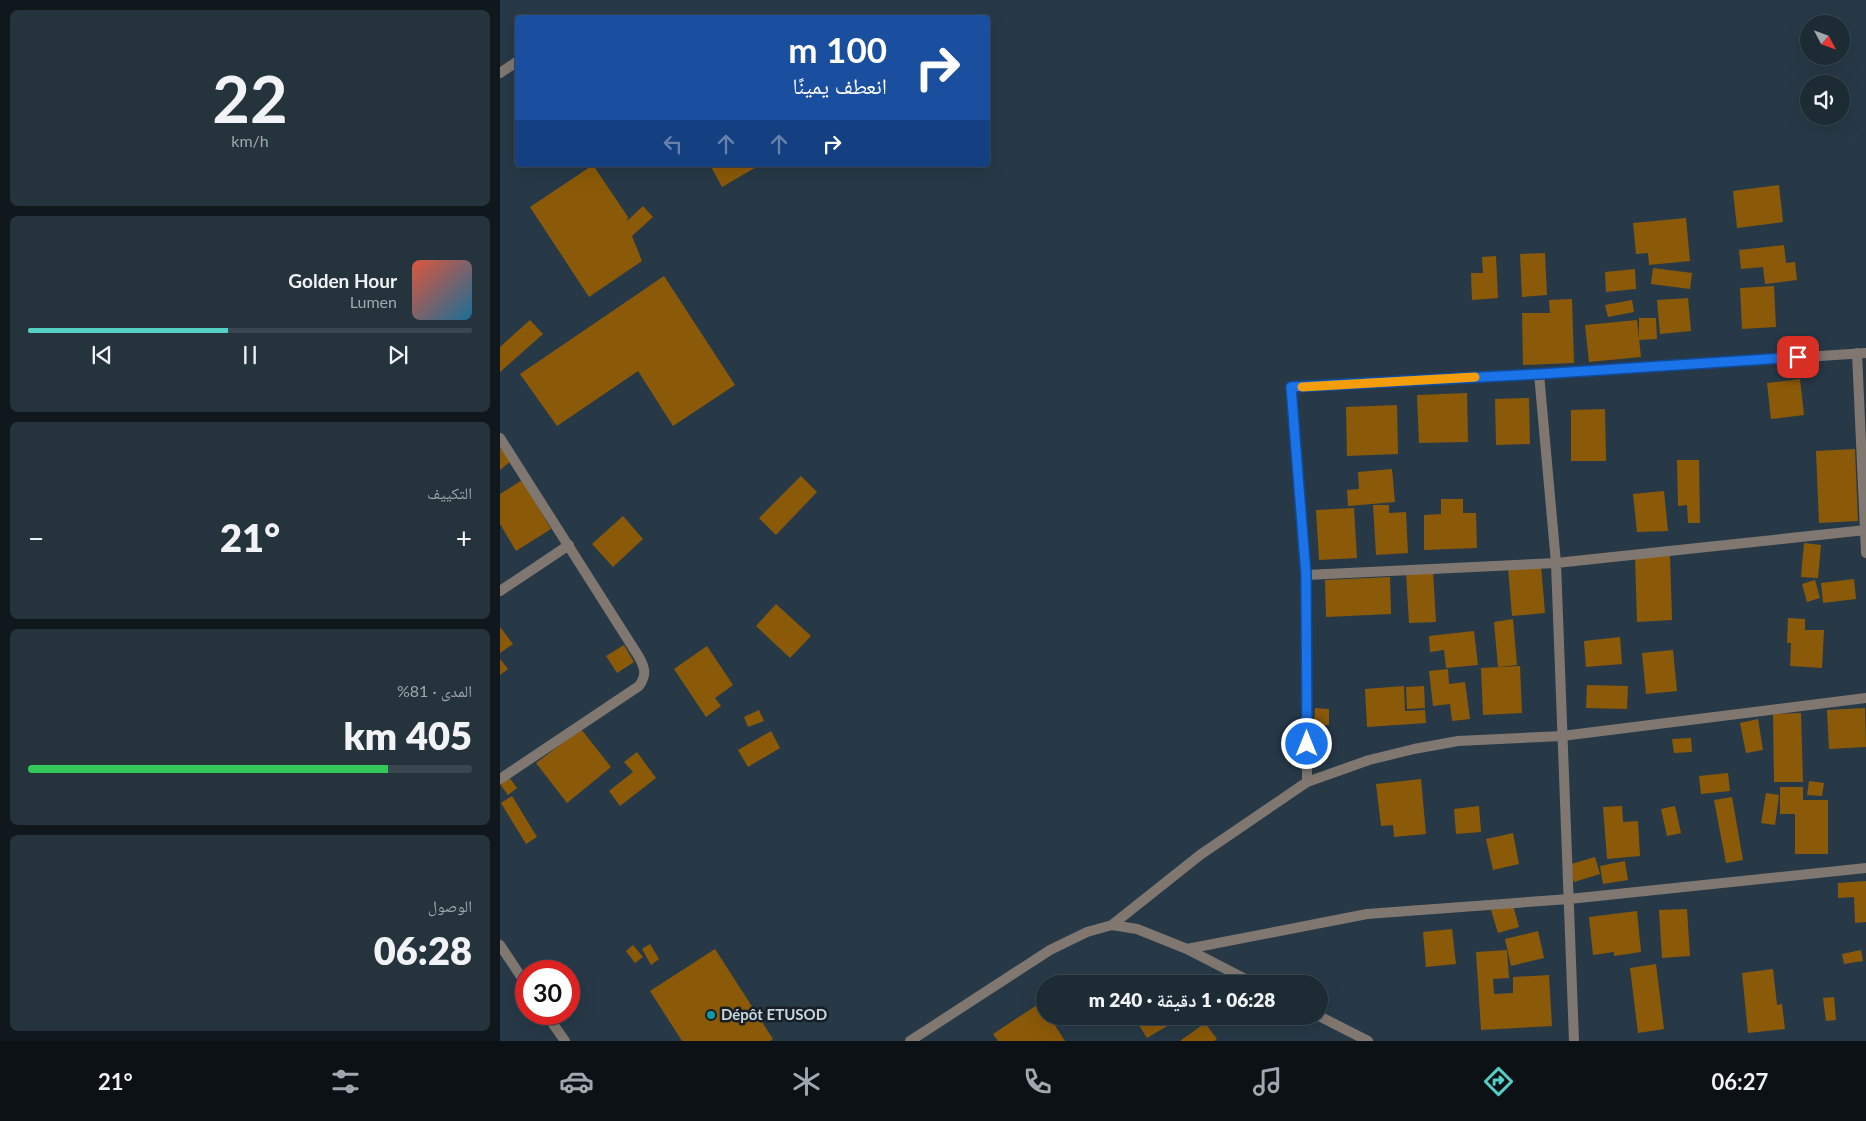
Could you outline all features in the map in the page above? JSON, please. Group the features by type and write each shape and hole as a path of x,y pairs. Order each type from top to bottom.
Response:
{"street":[{"path":"500,73 515,63"},
{"path":"1307,782 1306,575 1291,387 1540,374 1861,353 1866,553"},
{"path":"1540,374 1556,563 1574,1041"},
{"path":"500,438 639,657 645,672 644,679 638,686 500,779"},
{"path":"1306,575 1556,563 1865,530"},
{"path":"500,591 569,545"},
{"path":"910,1041 1050,950 1087,932 1112,925 1200,855 1307,782 1370,760 1458,741 1562,736 1866,698"},
{"path":"1187,949 1367,914 1569,899 1866,868"},
{"path":"1112,925 1137,929 1187,949 1238,975"},
{"path":"500,945 515,968"},
{"path":"1328,1021 1368,1041"},
{"path":"553,1025 564,1041"}],"building":[{"path":"590,167 594,167 628,217 627,221 643,206 653,217 632,236 642,261 589,297 530,207"},
{"path":"711,167 757,167 722,187"},
{"path":"1779,185 1783,222 1737,228 1733,191"},
{"path":"1686,218 1690,261 1649,265 1648,253 1636,254 1633,223"},
{"path":"1784,245 1786,263 1795,262 1797,280 1765,284 1763,267 1741,269 1739,250"},
{"path":"1545,253 1547,295 1522,297 1520,254"},
{"path":"1496,256 1498,298 1472,300 1471,273 1483,273 1482,257"},
{"path":"1653,268 1692,273 1690,289 1651,284"},
{"path":"1635,269 1636,289 1606,292 1605,272"},
{"path":"664,276 735,385 673,426 638,371 557,426 520,374"},
{"path":"1774,286 1776,327 1742,329 1740,288"},
{"path":"1688,298 1691,331 1660,334 1657,300"},
{"path":"1572,299 1574,363 1523,365 1522,313 1550,313 1549,300"},
{"path":"1632,300 1634,312 1608,317 1605,305"},
{"path":"1639,318 1656,318 1657,339 1639,340"},
{"path":"530,320 543,334 500,372 500,347"},
{"path":"1637,320 1641,357 1589,362 1585,325"},
{"path":"1800,379 1804,415 1771,419 1767,383"},
{"path":"1467,393 1468,442 1419,443 1417,395"},
{"path":"1529,398 1530,444 1496,445 1495,399"},
{"path":"1397,405 1398,454 1347,456 1346,407"},
{"path":"1605,409 1606,461 1571,461 1571,410"},
{"path":"500,448 511,461 500,470"},
{"path":"1855,449 1858,521 1819,523 1816,451"},
{"path":"1677,460 1699,460 1700,523 1688,523 1687,505 1678,506"},
{"path":"1392,469 1395,502 1348,506 1347,490 1359,489 1358,472"},
{"path":"801,476 817,492 776,535 759,518"},
{"path":"522,480 551,529 516,551 500,524 500,494"},
{"path":"1664,491 1668,531 1637,532 1633,494"},
{"path":"1441,499 1463,499 1463,513 1476,513 1477,548 1424,550 1424,515 1441,514"},
{"path":"1373,505 1389,505 1389,513 1406,512 1408,553 1376,555"},
{"path":"1354,508 1357,558 1319,560 1316,510"},
{"path":"623,516 643,539 613,567 592,544"},
{"path":"1804,543 1821,545 1818,578 1801,577"},
{"path":"1670,555 1672,620 1637,622 1635,556"},
{"path":"1541,565 1545,613 1512,616 1508,568"},
{"path":"1433,570 1436,622 1409,623 1406,572"},
{"path":"1390,577 1391,614 1326,617 1325,580"},
{"path":"1854,579 1856,599 1823,603 1821,583"},
{"path":"1815,580 1820,598 1807,602 1802,584"},
{"path":"776,604 811,636 790,658 756,626"},
{"path":"1788,618 1805,619 1805,630 1824,630 1822,668 1790,666 1791,643 1787,643"},
{"path":"1513,619 1517,665 1498,667 1494,622"},
{"path":"500,627 513,644 500,653"},
{"path":"1474,631 1478,665 1446,668 1444,650 1430,652 1429,636"},
{"path":"1620,637 1622,664 1586,667 1584,641"},
{"path":"624,645 634,662 617,673 606,656"},
{"path":"707,646 733,685 715,698 721,706 706,717 674,669"},
{"path":"1673,650 1677,691 1646,694 1642,653"},
{"path":"500,659 508,669 500,675"},
{"path":"1520,666 1522,713 1483,715 1481,668"},
{"path":"1448,669 1449,684 1465,682 1470,719 1452,721 1450,704 1433,706 1429,671"},
{"path":"1587,685 1628,686 1627,709 1586,708"},
{"path":"1404,686 1405,711 1425,710 1426,723 1367,727 1365,689"},
{"path":"1424,686 1425,708 1407,709 1406,687"},
{"path":"1315,708 1329,709 1329,725 1314,725"},
{"path":"1865,708 1866,747 1829,749 1827,710"},
{"path":"759,710 764,721 748,727 744,717"},
{"path":"1801,713 1803,782 1774,782 1773,714"},
{"path":"1758,719 1763,750 1746,753 1740,723"},
{"path":"581,729 611,767 567,803 536,763"},
{"path":"771,731 780,748 748,767 738,750"},
{"path":"1691,738 1692,752 1674,753 1672,739"},
{"path":"637,752 656,778 620,806 609,791 633,772 624,762"},
{"path":"1728,773 1730,791 1701,794 1699,776"},
{"path":"509,777 517,788 508,795 500,784"},
{"path":"1421,779 1426,834 1394,837 1393,825 1381,826 1376,784"},
{"path":"1809,781 1824,783 1822,796 1807,795"},
{"path":"1780,787 1803,787 1803,800 1828,800 1828,854 1795,854 1795,814 1780,814"},
{"path":"1766,793 1779,795 1775,825 1761,823"},
{"path":"512,796 537,837 526,844 501,803"},
{"path":"1732,797 1743,860 1726,863 1714,800"},
{"path":"1479,806 1481,832 1456,834 1454,809"},
{"path":"1622,806 1623,822 1638,821 1640,856 1607,859 1603,807"},
{"path":"1675,806 1681,833 1667,836 1661,809"},
{"path":"1513,833 1519,864 1493,870 1486,839"},
{"path":"1595,857 1600,874 1574,882 1568,865"},
{"path":"1625,861 1628,880 1603,884 1600,866"},
{"path":"1866,881 1866,922 1855,923 1854,897 1838,898 1838,883"},
{"path":"1513,905 1519,927 1498,933 1491,910"},
{"path":"1687,909 1690,956 1662,958 1659,910"},
{"path":"1637,911 1641,952 1614,956 1614,952 1593,955 1589,917"},
{"path":"1452,929 1456,964 1426,967 1423,932"},
{"path":"1538,931 1544,958 1511,966 1505,939"},
{"path":"650,944 659,959 651,965 642,949"},
{"path":"633,945 643,957 635,963 626,951"},
{"name":"Dépôt ETUSOD","path":"715,949 773,1039 770,1041 682,1041 650,991"},
{"path":"1507,950 1509,978 1493,979 1494,994 1513,993 1513,977 1549,975 1552,1026 1481,1030 1476,952"},
{"path":"1861,950 1863,961 1844,964 1842,954"},
{"path":"1656,964 1664,1029 1638,1033 1630,968"},
{"path":"1773,969 1777,1005 1782,1004 1785,1029 1748,1033 1742,973"},
{"path":"1834,997 1836,1020 1826,1021 1823,998"},
{"path":"1036,1006 1036,1025 1055,1025 1065,1041 998,1041 993,1034"},
{"path":"1139,1025 1169,1025 1147,1038"},
{"path":"1202,1025 1206,1025 1217,1039 1214,1041 1180,1041"}],"slow traffic":[{"path":"1302,387 1475,377"}],"place":[{"name":"Dépôt ETUSOD","path":"711,1015"}],"route":[{"path":"1307,744 1306,575 1291,387 1540,374 1798,357"}]}
